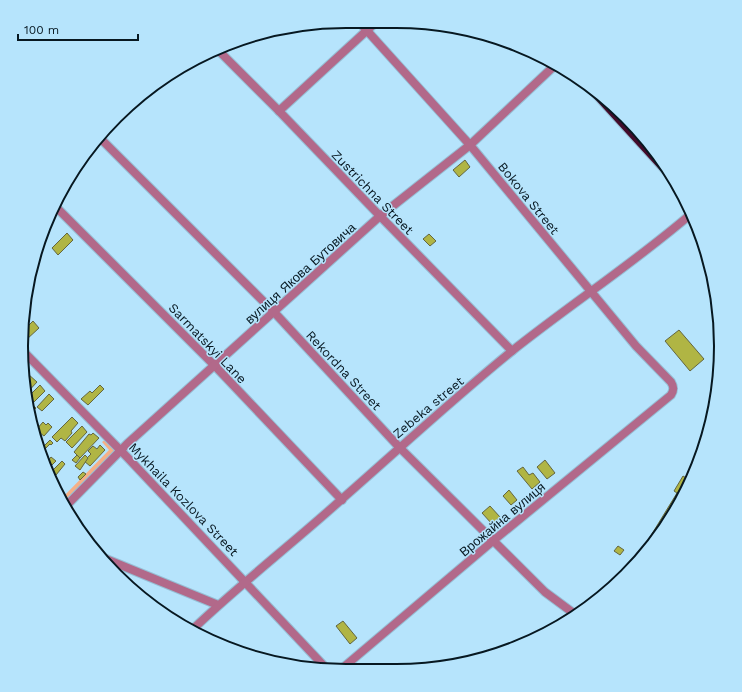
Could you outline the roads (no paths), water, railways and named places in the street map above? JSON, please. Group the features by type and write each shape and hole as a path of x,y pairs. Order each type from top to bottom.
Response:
{"street":[{"name":"Bokova Street","path":"364,28 470,145 636,346 671,382 673,390"},
{"path":"279,111 370,28"},
{"name":"Zustrichna Street","path":"221,53 512,351"},
{"name":"вулиця Якова Бутовича","path":"70,502 121,450 380,216 470,145 551,69"},
{"name":"Rekordna Street","path":"103,141 274,312 399,447 545,592 571,611"},
{"name":"Sarmatskyi Lane","path":"59,210 215,366 342,500"},
{"name":"Zebeka street","path":"196,626 218,605 342,500 399,447 512,351 662,239 687,218"},
{"name":"Mykhaila Kozlova Street","path":"29,357 121,450 246,581 321,663"},
{"name":"Врожайна вулиця","path":"348,664 494,540 671,395 673,390"},
{"path":"112,562 218,605"}]}
